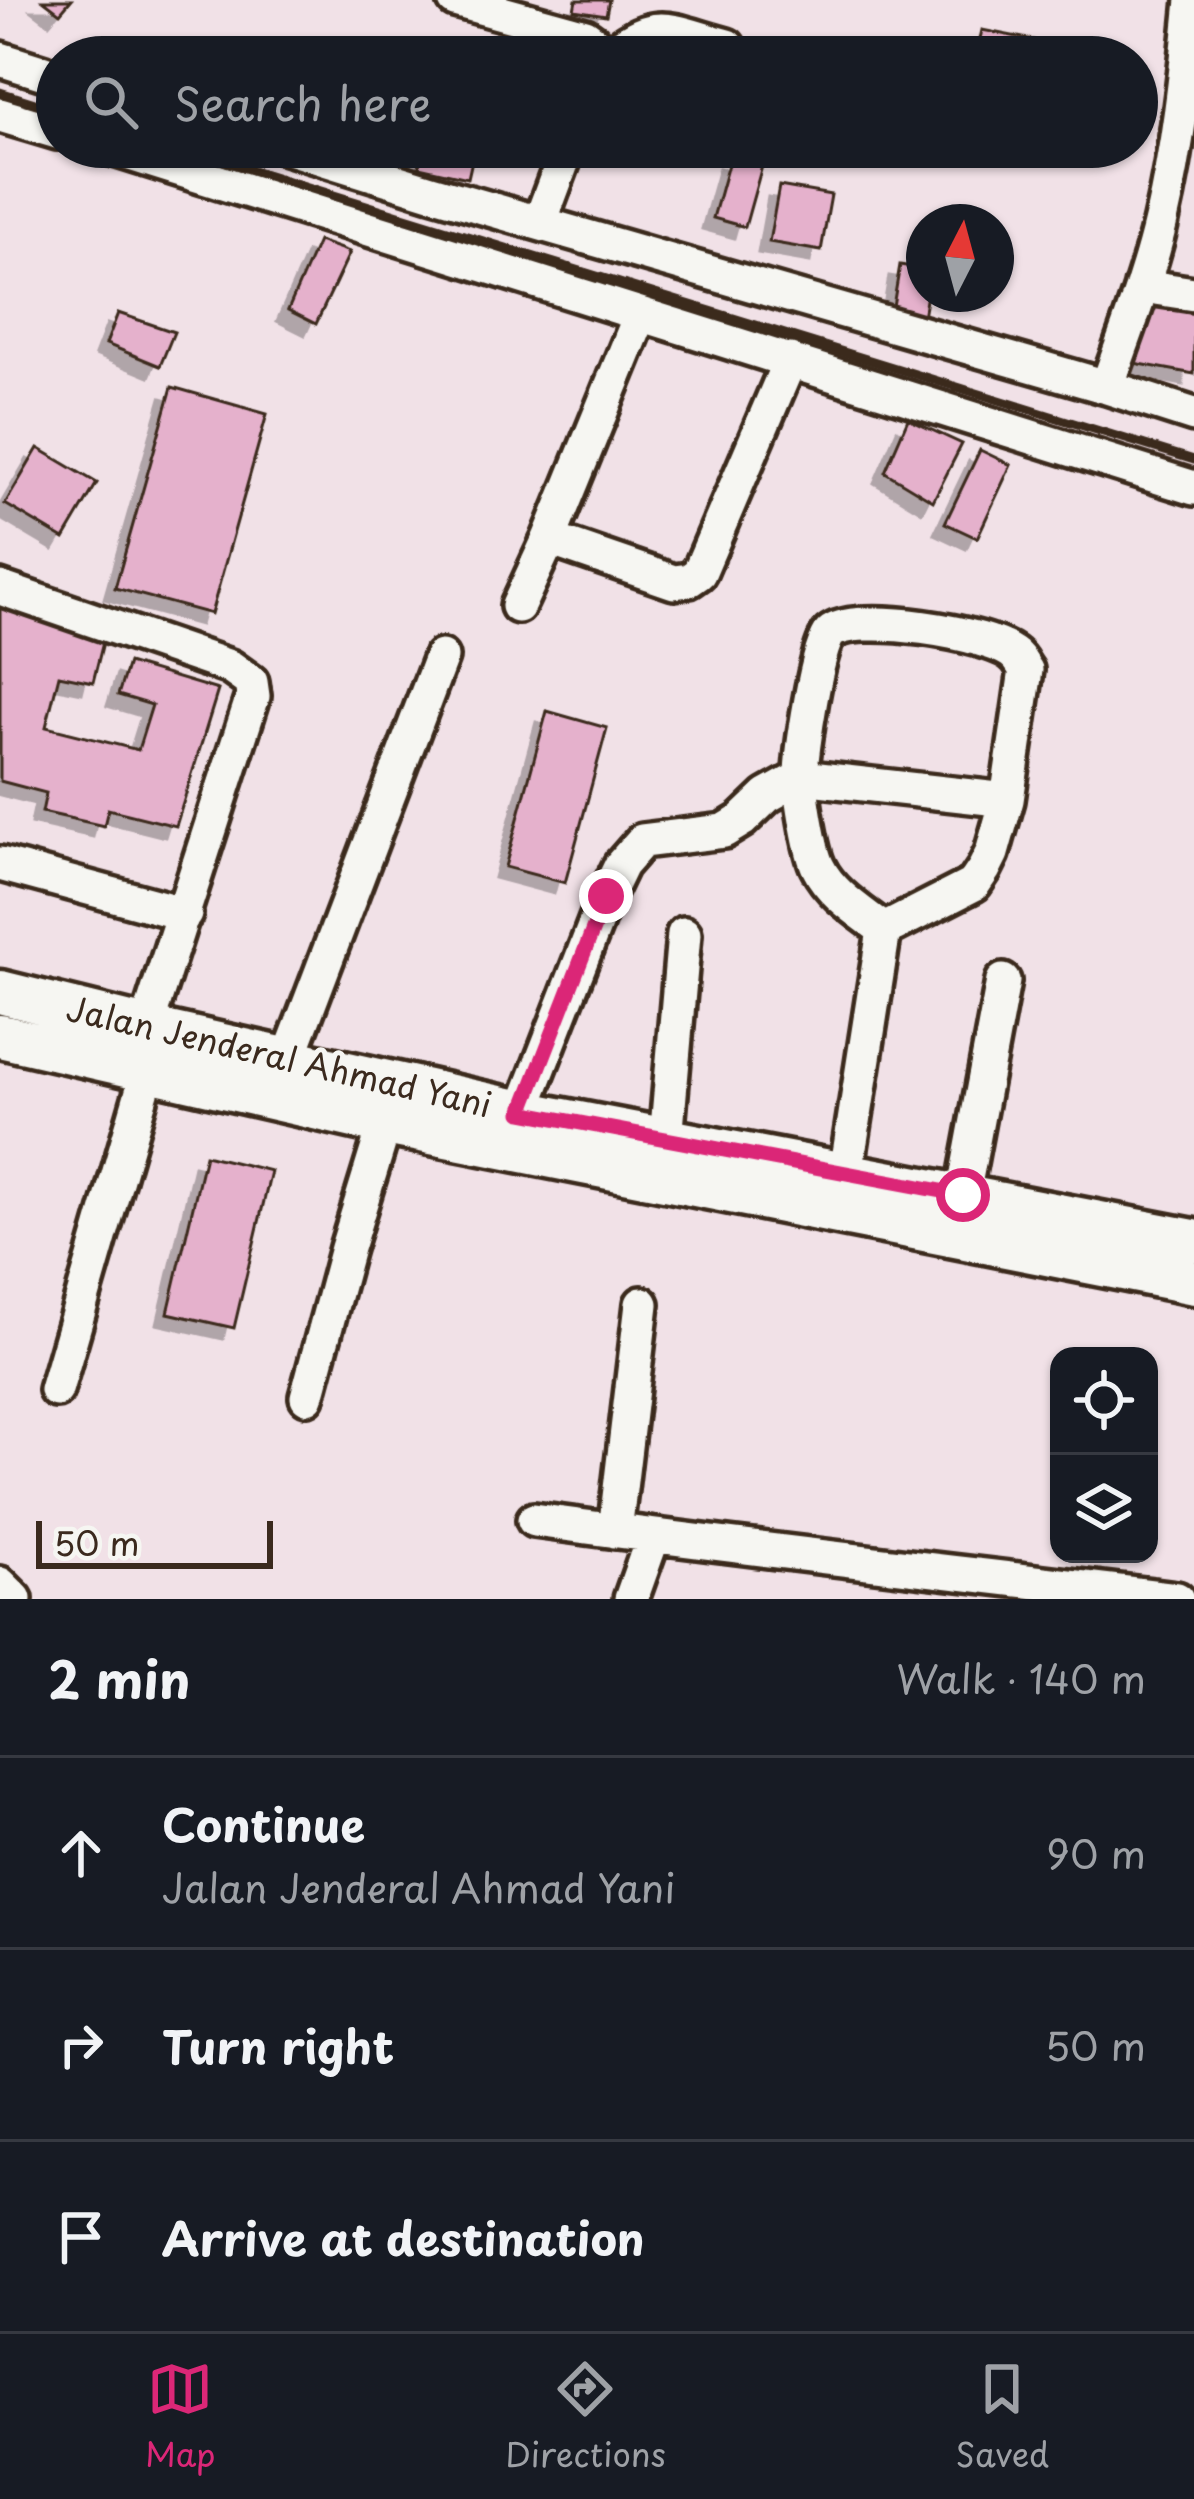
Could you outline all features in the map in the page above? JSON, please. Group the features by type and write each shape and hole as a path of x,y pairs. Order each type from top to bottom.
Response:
{"main road":[{"name":"Jalan Jenderal Ahmad Yani","path":"3,1015 146,1028 522,1112 1194,1241"},
{"name":"Jalan Jenderal Ahmad Yani","path":"3,1015 148,1071 385,1124 1194,1283"}],"street":[{"path":"454,0 585,36"},
{"path":"1107,387 1161,220 1193,0"},
{"path":"636,36 661,29 688,36"},
{"path":"0,58 36,69"},
{"path":"0,116 36,126"},
{"path":"174,168 1194,488"},
{"path":"357,168 1194,415"},
{"path":"540,222 560,168"},
{"path":"1142,286 1194,294"},
{"path":"518,606 640,316"},
{"path":"549,539 674,582 699,573 790,360"},
{"path":"0,588 230,667 251,682 253,696 146,1028"},
{"path":"877,622 980,638 1015,653 1026,670 1006,800 992,853 974,884 884,930 832,887 814,860 801,777 818,658 825,638 835,628 852,623 877,622"},
{"path":"288,1060 441,656"},
{"path":"522,1112 606,896 641,841 724,831 766,796 801,777 1006,800"},
{"path":"0,864 184,914"},
{"path":"846,1173 884,930"},
{"path":"666,1140 684,934"},
{"path":"963,1195 1004,981"},
{"path":"56,1390 148,1071"},
{"path":"307,1397 385,1124"},
{"path":"615,1531 642,1304"},
{"path":"534,1520 1178,1599"},
{"path":"631,1599 653,1537"},
{"path":"0,1584 15,1599"}],"building":[{"path":"43,0 71,0 60,13"},
{"path":"576,0 609,0 606,15 574,10"},
{"path":"982,30 1012,36 981,36"},
{"path":"423,168 470,168 468,178"},
{"path":"727,168 761,168 745,227 713,218"},
{"path":"779,186 831,195 821,251 769,242"},
{"path":"318,241 350,252 316,324 288,310"},
{"path":"900,265 906,266 906,312 924,312 923,317 892,312"},
{"path":"1145,299 1194,308 1194,374 1134,363"},
{"path":"118,313 174,332 160,366 106,344"},
{"path":"172,387 267,414 211,614 115,588"},
{"path":"908,419 962,444 933,501 885,472"},
{"path":"38,448 97,483 64,539 5,504"},
{"path":"980,450 1011,465 977,538 945,523"},
{"path":"0,603 106,630 93,682 59,675 46,727 138,750 152,705 118,695 128,663 218,690 176,826 108,809 104,826 42,812 46,793 0,781"},
{"path":"547,711 607,728 565,883 505,867"},
{"path":"205,1155 271,1171 234,1328 168,1313"}],"railway":[{"path":"0,92 36,103"},
{"path":"246,168 1194,460"}],"route":[{"path":"606,896 522,1112 963,1195"}]}
